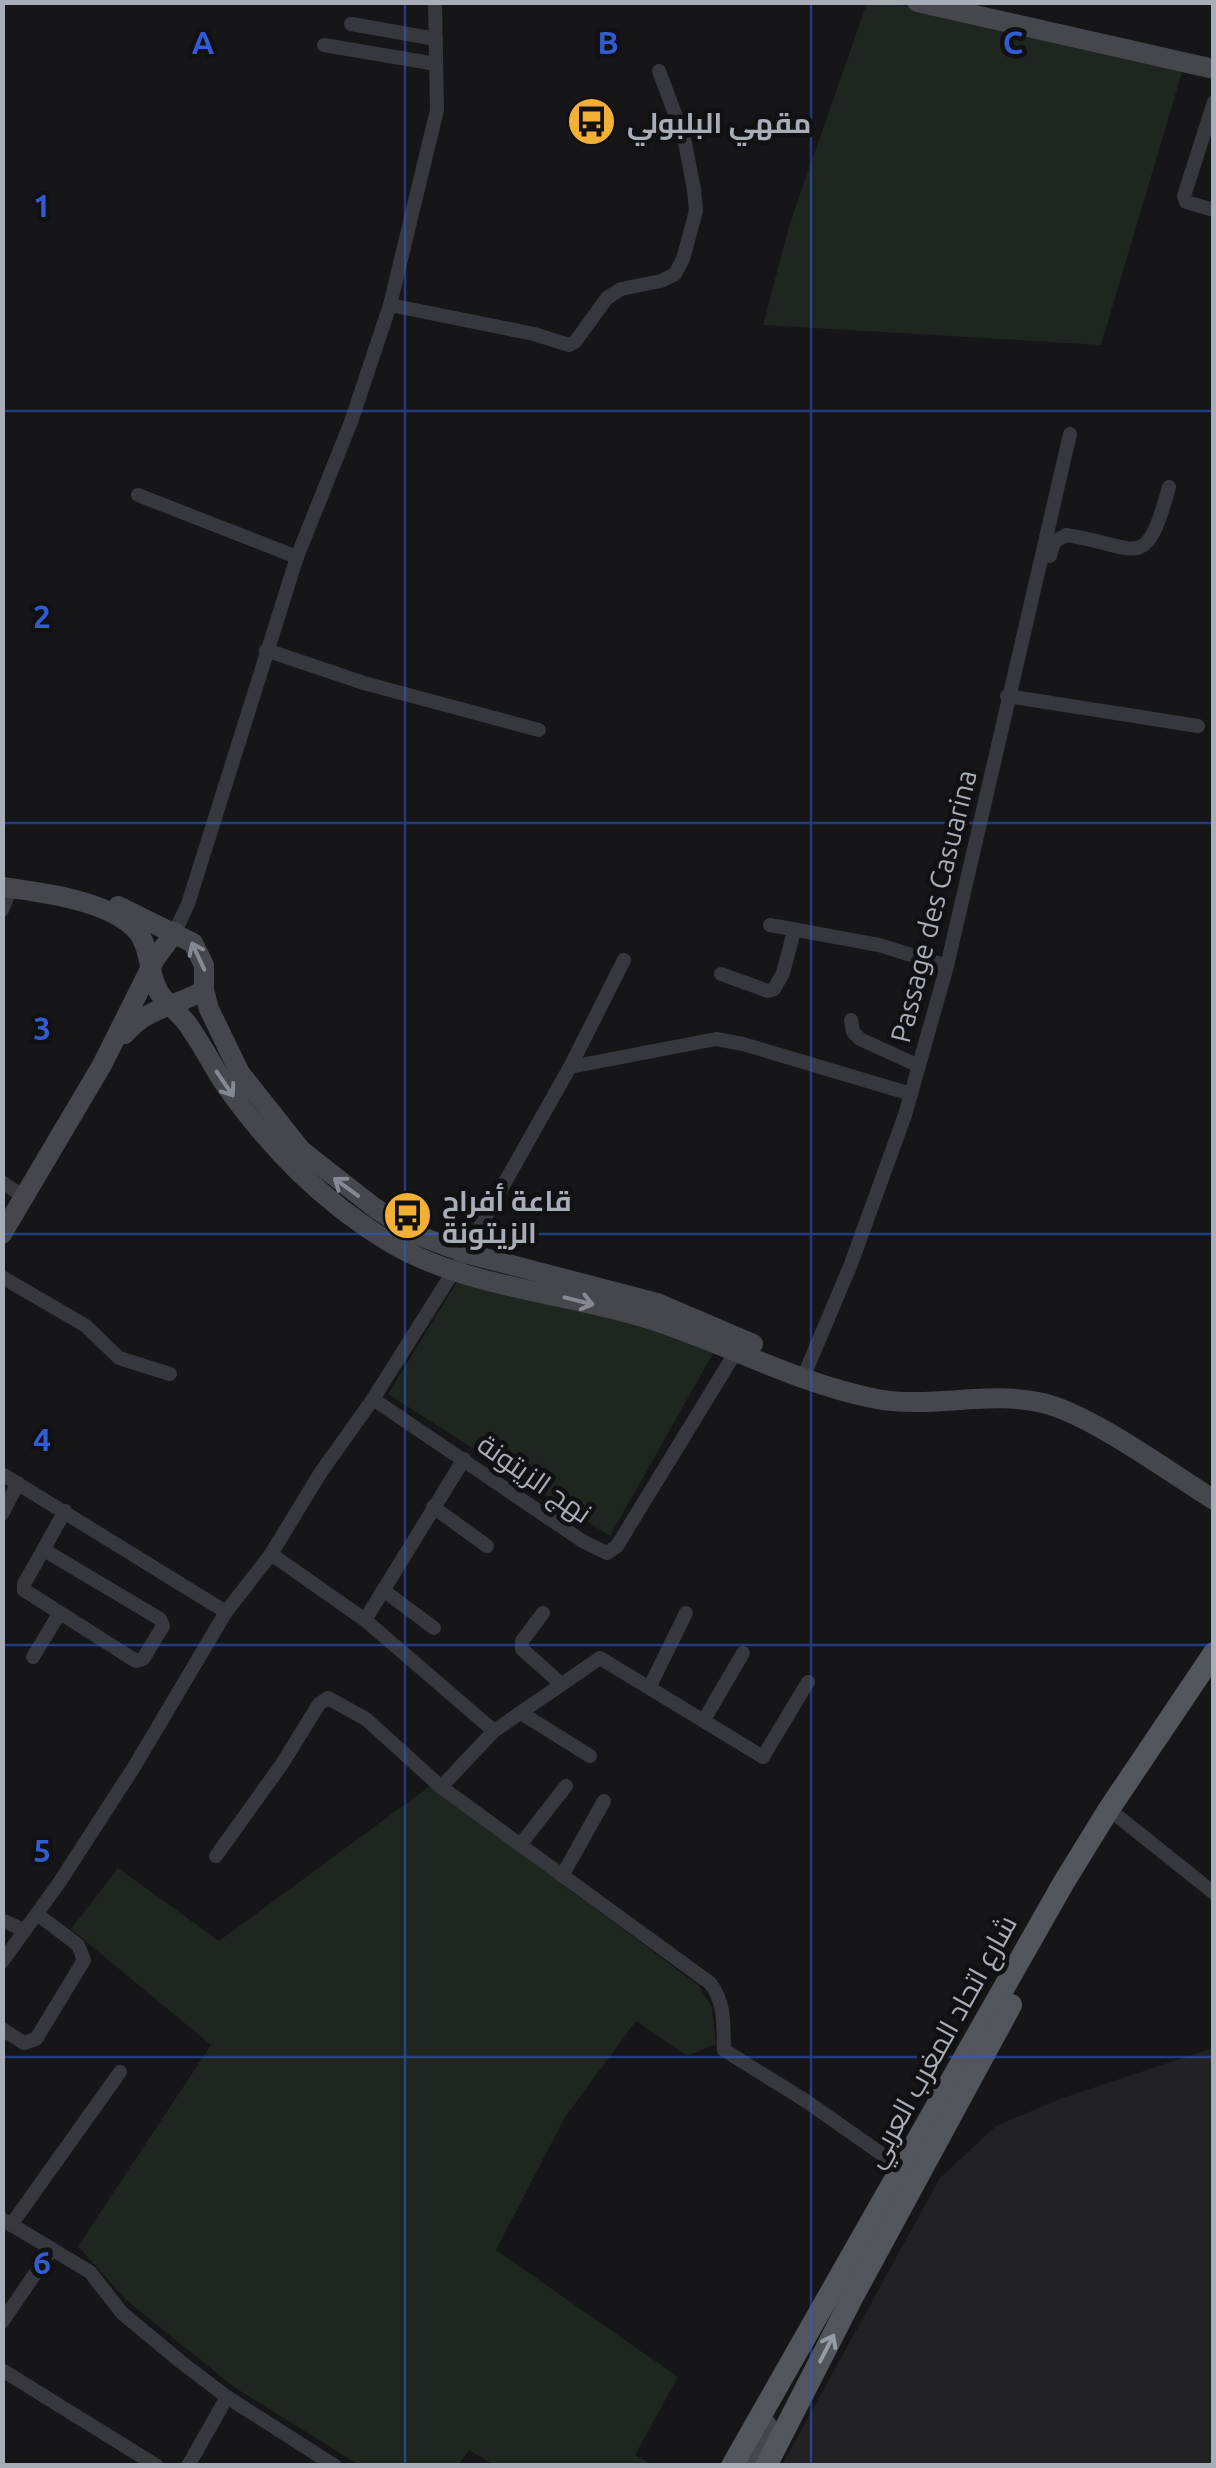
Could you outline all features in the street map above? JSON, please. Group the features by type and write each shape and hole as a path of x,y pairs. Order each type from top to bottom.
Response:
{"main road":[{"path":"917,2 1214,69"},
{"path":"5,885 100,899 193,943 205,970 204,990 218,1032 240,1073 301,1150 334,1178 460,1262"},
{"path":"5,885 96,907 121,918 140,935 155,985 184,1020 251,1120 289,1166 320,1194 390,1242 460,1262 657,1303 810,1377 894,1402 1040,1402 1082,1418 1214,1500"},
{"path":"2,1234 102,1065 152,966 175,932"},
{"path":"102,1065 135,1022 156,1008 204,990"},
{"name":"شارع اتحاد المغرب العربي","path":"732,2466 1064,1882 1214,1654"},
{"name":"شارع اتحاد المغرب العربي","path":"766,2466 1045,1941 1120,1818 1214,1680"},
{"path":"746,2466 834,2289"}],"street":[{"path":"175,932 188,904 297,557 351,422 390,305 438,110 435,2"},
{"path":"350,24 436,38"},
{"path":"324,45 436,64"},
{"path":"390,305 534,334 569,345 607,298 675,274 696,211 684,138 659,71"},
{"path":"1214,102 1184,196 1186,202 1214,210"},
{"name":"Passage des Casuarina","path":"810,1377 911,1094 947,966 1070,434"},
{"path":"1169,488 1159,525 1143,548 1129,550 1066,535 1054,542 1010,696 1198,726"},
{"path":"138,494 297,557"},
{"path":"266,650 364,682 539,730"},
{"path":"2,910 5,885"},
{"path":"770,924 879,945 947,966"},
{"path":"721,974 774,990 783,973 794,930"},
{"path":"2,1962 134,1767 226,1612 272,1554 320,1472 373,1399 460,1262 570,1067 624,960"},
{"path":"851,1020 853,1032 860,1039 919,1066"},
{"path":"570,1067 716,1039 911,1094"},
{"path":"2,1182 24,1197"},
{"path":"2,1277 86,1326 119,1358 170,1374"},
{"name":"نهج الزيتونة","path":"373,1399 584,1542 603,1553 612,1552 741,1345"},
{"path":"365,1620 464,1459"},
{"path":"2,1474 226,1612"},
{"path":"2,1514 18,1483"},
{"path":"433,1506 487,1546"},
{"path":"44,1550 160,1619 162,1626 143,1658 136,1662 24,1590 44,1550 65,1512"},
{"path":"272,1554 365,1620 494,1731"},
{"path":"383,1590 434,1628"},
{"path":"543,1613 522,1641 522,1650 560,1684"},
{"path":"33,1656 59,1614"},
{"path":"650,1686 686,1614"},
{"path":"704,1720 744,1653"},
{"path":"441,1787 494,1731 600,1658 763,1757 808,1682"},
{"path":"216,1856 325,1699 340,1703 366,1719 441,1787 710,1983 723,2008 724,2050 903,2169"},
{"path":"520,1712 590,1756"},
{"path":"520,1845 566,1786"},
{"path":"562,1876 604,1801"},
{"path":"1120,1818 1214,1893"},
{"path":"2,2029 24,2043 36,2040 84,1960 78,1945 37,1914"},
{"path":"2,1920 24,1930"},
{"path":"120,2072 7,2222 90,2272 122,2313 227,2397 335,2466"},
{"path":"2,2322 52,2249"},
{"path":"2,2370 157,2466"},
{"path":"188,2466 227,2397"}],"shaded area":[{"path":"867,3 893,3 1183,69 1101,345 763,325 790,223"},
{"path":"458,1280 622,1316 715,1350 610,1536 388,1394"},
{"path":"430,1786 698,1985 712,2007 716,2044 687,2056 636,2021 565,2117 496,2250 678,2377 635,2455 652,2465 494,2465 469,2450 458,2465 359,2465 234,2387 126,2300 78,2246 211,2045 71,1929 118,1868 219,1941"},
{"path":"1213,2048 1213,2465 782,2465 940,2178 996,2126 1060,2099"}],"place":[{"name":"مقهي البلبولي","path":"592,122"},
{"name":"قاعة أفراح الزيتونة","path":"407,1216"}]}
